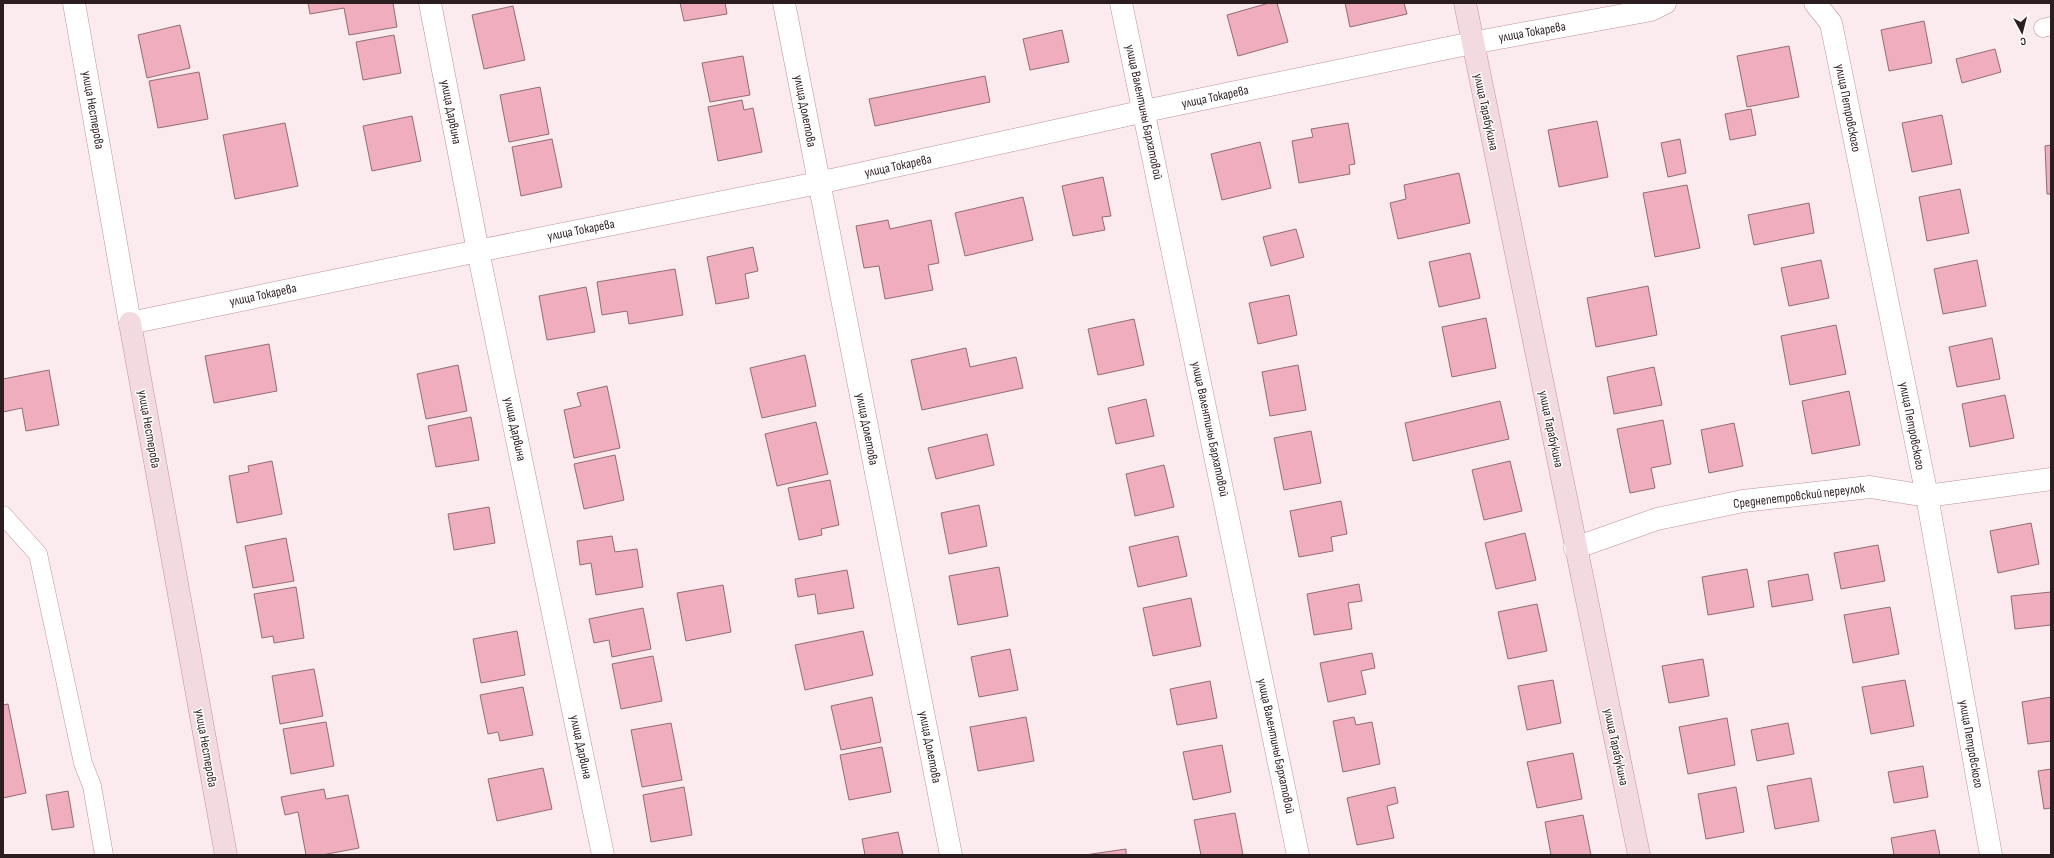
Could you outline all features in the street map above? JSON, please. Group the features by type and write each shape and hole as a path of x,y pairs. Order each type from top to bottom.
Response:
{"main road":[{"name":"улица Тарабукина","path":"1465,3 1575,548 1639,855"},
{"name":"улица Нестерова","path":"130,323 226,855"}],"street":[{"name":"улица Нестерова","path":"74,3 130,323"},
{"name":"улица Дарвина","path":"430,3 478,251 603,855"},
{"name":"улица Долетова","path":"784,3 818,183 951,855"},
{"name":"улица Валентины Бархатовой","path":"1121,3 1145,111 1298,855"},
{"name":"улица Токарева","path":"130,323 818,183 1145,111 1472,43 1651,10 1664,3"},
{"name":"улица Петровского","path":"1815,3 1830,22 1927,496 1991,855"},
{"name":"Среднепетровский переулок","path":"1575,548 1657,519 1743,501 1870,487 1927,496 2051,479"}],"lane":[{"path":"3,515 38,554 83,763 92,786 104,855"}],"building":[{"path":"308,3 393,3 397,27 349,35 344,8 310,14"},
{"path":"680,3 725,3 727,14 684,21"},
{"path":"1269,3 1277,3 1288,42 1238,56 1227,15"},
{"path":"1345,3 1404,3 1407,14 1350,27"},
{"path":"513,6 525,60 484,69 472,15"},
{"path":"1924,21 1932,63 1889,71 1881,30"},
{"path":"180,25 190,68 147,78 138,35"},
{"path":"1062,30 1069,62 1030,70 1023,39"},
{"path":"394,35 401,73 363,80 356,42"},
{"path":"1789,46 1799,97 1747,107 1737,56"},
{"path":"1995,49 2001,72 1962,83 1956,59"},
{"path":"743,56 750,95 710,102 702,63"},
{"path":"199,72 208,119 158,128 149,81"},
{"path":"985,76 990,102 875,126 869,99"},
{"path":"540,87 549,134 509,142 500,95"},
{"path":"742,100 744,110 753,108 762,152 718,161 708,107"},
{"path":"1751,109 1756,135 1730,140 1725,114"},
{"path":"1942,115 1952,164 1912,172 1902,123"},
{"path":"412,116 421,161 372,171 363,126"},
{"path":"1597,121 1608,177 1559,187 1548,130"},
{"path":"285,123 298,186 235,199 223,135"},
{"path":"1348,123 1355,164 1349,165 1350,174 1299,183 1292,141 1313,137 1311,129"},
{"path":"552,139 562,187 521,196 512,147"},
{"path":"1680,139 1686,173 1668,177 1661,143"},
{"path":"1260,142 1271,188 1222,200 1211,154"},
{"path":"2051,145 2051,194 2047,194 2045,146"},
{"path":"1459,173 1470,223 1398,239 1390,203 1406,199 1404,185"},
{"path":"1103,177 1111,216 1102,217 1105,230 1073,236 1062,186"},
{"path":"1687,185 1700,248 1655,257 1643,193"},
{"path":"1960,189 1969,233 1927,241 1919,197"},
{"path":"1023,197 1033,240 965,256 955,213"},
{"path":"1809,203 1814,233 1754,245 1748,215"},
{"path":"888,220 890,229 931,220 939,263 928,265 933,290 885,299 879,266 864,268 856,226"},
{"path":"1296,229 1304,257 1271,266 1263,237"},
{"path":"753,247 758,271 745,274 749,298 716,304 707,257"},
{"path":"1470,253 1480,298 1439,307 1429,262"},
{"path":"1821,260 1829,298 1789,306 1781,268"},
{"path":"1977,260 1986,306 1943,314 1934,269"},
{"path":"675,269 683,315 629,324 627,311 602,315 597,282"},
{"path":"1648,286 1657,335 1596,347 1587,298"},
{"path":"586,287 595,332 547,340 539,296"},
{"path":"1289,295 1297,335 1258,344 1249,303"},
{"path":"1486,318 1496,368 1452,377 1442,327"},
{"path":"1134,319 1144,365 1098,375 1088,329"},
{"path":"1836,325 1846,374 1790,385 1781,336"},
{"path":"1992,338 2000,379 1957,387 1949,347"},
{"path":"269,344 277,391 214,403 205,356"},
{"path":"966,348 970,367 1016,357 1023,388 922,410 911,360"},
{"path":"805,355 816,406 762,418 750,368"},
{"path":"458,365 467,411 426,419 417,374"},
{"path":"1298,365 1306,410 1270,416 1262,372"},
{"path":"1654,367 1662,405 1614,414 1607,377"},
{"path":"49,370 59,425 26,431 22,408 3,412 3,379"},
{"path":"607,386 620,448 574,458 564,410 581,406 577,393"},
{"path":"1849,391 1860,445 1812,454 1802,401"},
{"path":"2005,395 2014,438 1970,447 1962,404"},
{"path":"1146,399 1154,436 1116,444 1108,408"},
{"path":"1500,401 1509,439 1413,461 1405,423"},
{"path":"471,417 479,460 436,467 428,426"},
{"path":"1663,420 1671,464 1651,468 1655,488 1630,493 1617,429"},
{"path":"816,422 828,474 777,486 765,434"},
{"path":"1734,423 1743,466 1709,473 1701,430"},
{"path":"1311,431 1321,483 1284,490 1274,438"},
{"path":"987,434 994,465 936,479 928,448"},
{"path":"615,455 624,500 584,509 574,464"},
{"path":"272,461 282,514 237,523 229,476 249,472 248,466"},
{"path":"1510,461 1522,511 1484,520 1472,470"},
{"path":"1164,465 1174,507 1135,516 1126,474"},
{"path":"830,480 839,525 821,529 822,535 799,540 788,488"},
{"path":"1341,501 1347,534 1331,537 1333,551 1299,557 1290,511"},
{"path":"979,505 987,546 949,554 941,513"},
{"path":"489,507 495,543 454,550 448,514"},
{"path":"2031,523 2039,564 1998,573 1990,531"},
{"path":"1525,533 1536,580 1496,589 1485,543"},
{"path":"612,536 615,552 637,549 643,587 596,595 591,563 580,565 577,541"},
{"path":"1178,536 1187,576 1138,587 1129,547"},
{"path":"286,538 294,581 253,588 245,546"},
{"path":"1878,545 1885,581 1841,589 1834,553"},
{"path":"999,567 1008,616 958,625 949,576"},
{"path":"1747,569 1754,607 1708,615 1702,577"},
{"path":"847,570 854,608 818,614 815,594 798,597 795,579"},
{"path":"1808,574 1813,600 1772,607 1768,581"},
{"path":"1359,584 1362,601 1348,603 1352,629 1314,635 1307,594"},
{"path":"723,585 731,632 686,641 677,593"},
{"path":"296,587 304,638 274,643 273,636 262,638 254,594"},
{"path":"2051,592 2051,625 2015,629 2011,596"},
{"path":"1191,598 1201,646 1153,656 1143,608"},
{"path":"1537,604 1547,651 1508,659 1498,612"},
{"path":"1890,607 1899,654 1853,663 1844,615"},
{"path":"643,608 651,649 612,657 609,640 594,643 589,619"},
{"path":"517,631 525,675 481,683 473,639"},
{"path":"863,631 873,675 805,690 795,645"},
{"path":"1010,649 1018,690 979,697 971,657"},
{"path":"1372,653 1375,668 1361,671 1366,694 1328,702 1320,663"},
{"path":"653,656 662,701 621,709 612,664"},
{"path":"1703,659 1709,696 1669,703 1662,666"},
{"path":"314,669 323,716 280,724 272,676"},
{"path":"1553,680 1561,723 1527,730 1518,686"},
{"path":"1905,680 1914,726 1871,734 1862,687"},
{"path":"1210,681 1217,718 1177,725 1170,689"},
{"path":"523,687 533,735 500,741 498,732 488,734 480,695"},
{"path":"872,697 881,742 841,750 831,706"},
{"path":"2051,697 2051,741 2028,744 2022,702"},
{"path":"8,704 26,793 3,798 3,705"},
{"path":"1026,717 1034,761 978,771 970,727"},
{"path":"1354,717 1356,725 1372,722 1380,764 1343,772 1333,721"},
{"path":"1727,718 1735,765 1688,774 1679,727"},
{"path":"326,722 334,766 291,774 283,729"},
{"path":"671,723 682,780 642,787 631,730"},
{"path":"1788,723 1794,754 1757,761 1751,730"},
{"path":"1222,745 1231,792 1193,800 1183,752"},
{"path":"882,747 891,792 849,800 840,755"},
{"path":"1573,753 1582,799 1537,808 1527,762"},
{"path":"1923,766 1928,797 1894,803 1888,772"},
{"path":"543,768 552,809 497,821 488,779"},
{"path":"2051,769 2051,808 2044,809 2038,771"},
{"path":"1811,778 1819,821 1775,829 1767,786"},
{"path":"684,787 692,835 651,842 643,795"},
{"path":"1395,787 1398,803 1387,806 1394,838 1357,845 1347,798"},
{"path":"1736,787 1744,832 1706,839 1698,794"},
{"path":"324,789 326,799 348,795 359,848 322,855 306,855 298,812 285,815 281,797"},
{"path":"68,791 74,827 52,830 46,795"},
{"path":"1235,813 1243,855 1201,855 1194,820"},
{"path":"1583,815 1591,855 1551,855 1545,822"},
{"path":"1935,830 1940,855 1894,855 1891,838"},
{"path":"898,832 903,855 865,855 862,839"},
{"path":"1126,849 1126,855 1085,855"}]}
